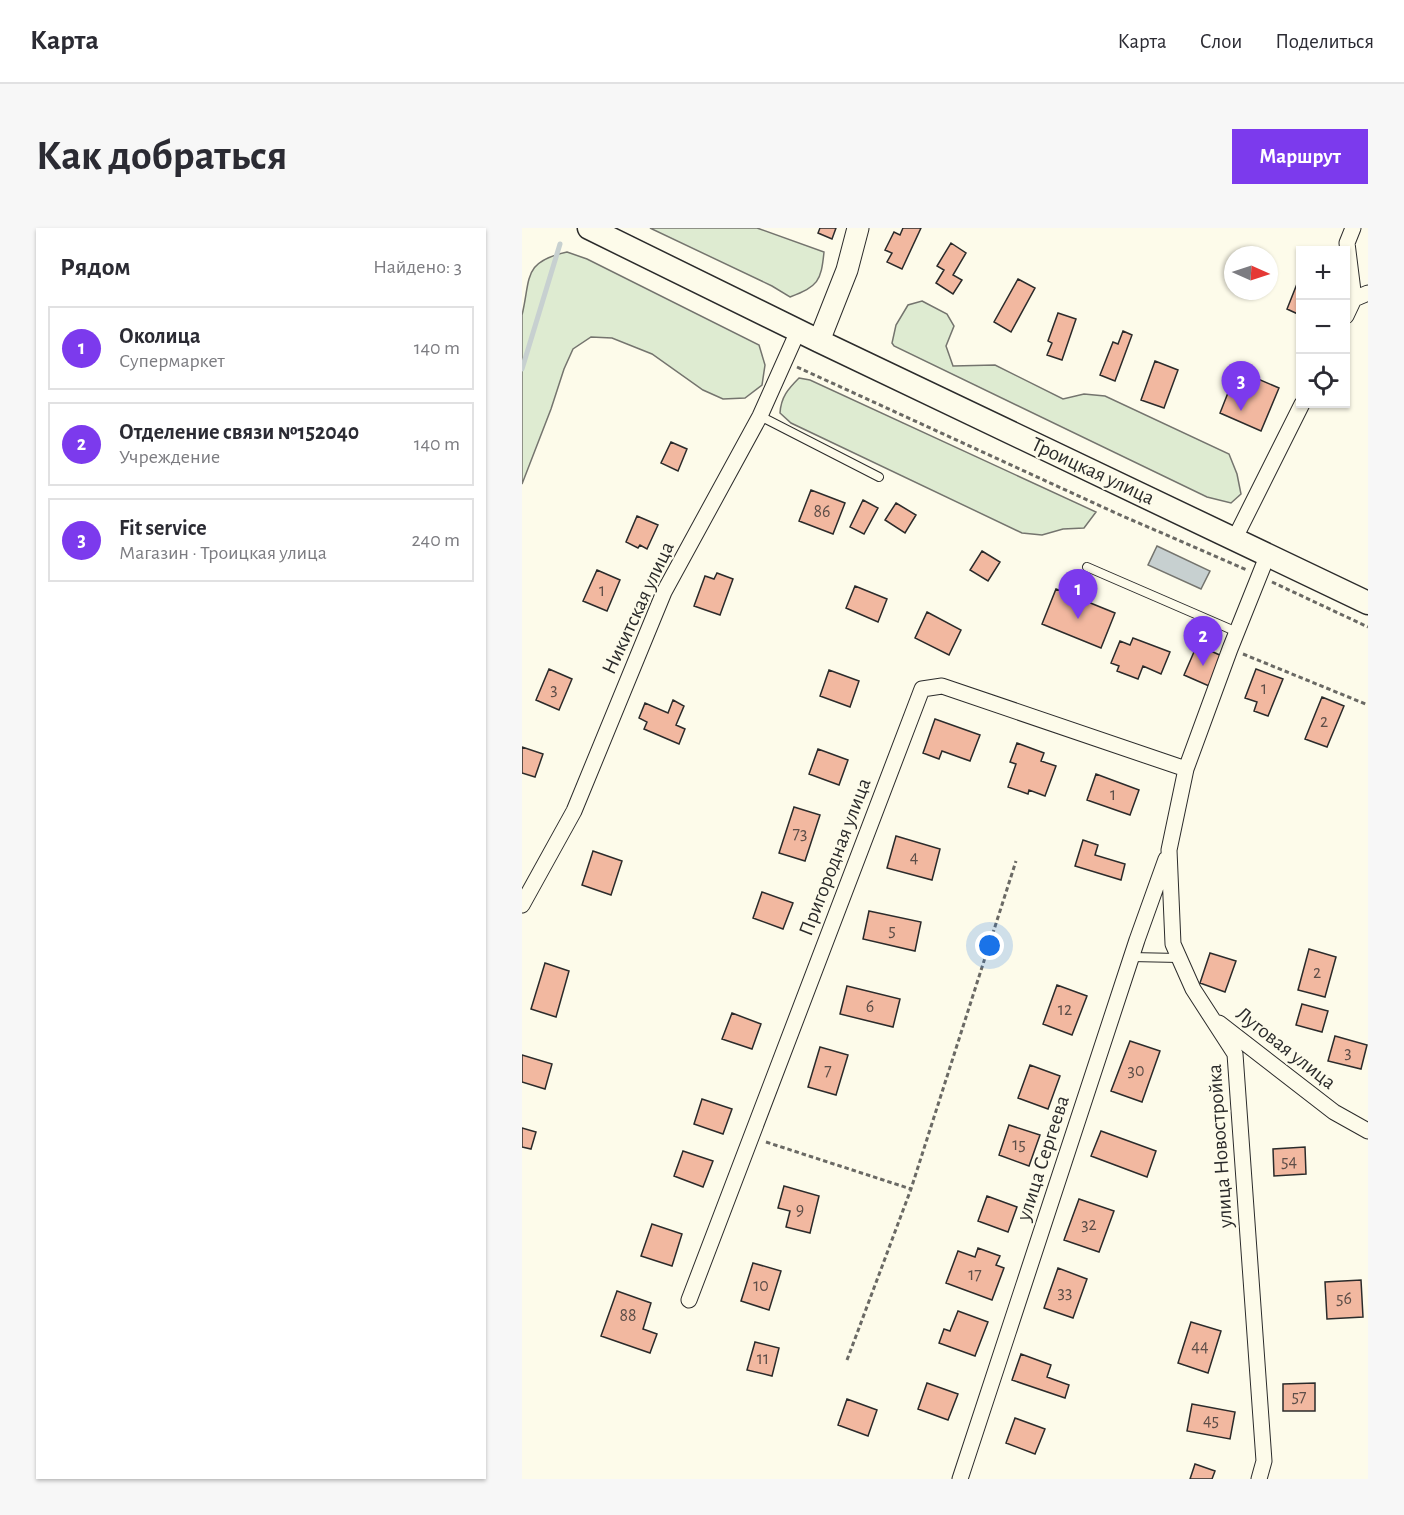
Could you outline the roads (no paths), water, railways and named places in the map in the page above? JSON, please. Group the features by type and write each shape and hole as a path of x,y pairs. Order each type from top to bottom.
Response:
{"main road":[{"name":"Троицкая улица","path":"588,228 808,336 1368,603"}],"street":[{"path":"808,336 847,270 858,228"},
{"path":"1350,311 1361,296 1346,235 1353,228"},
{"name":"Никитская улица","path":"522,905 573,811 664,592 760,416 785,361 808,336"},
{"path":"1235,538 1300,408"},
{"name":"улица Новостройка","path":"1259,1479 1264,1461 1235,1054 1193,989 1173,944 1169,850 1186,769 1268,554"},
{"name":"Пригородная улица","path":"689,1300 922,689 942,686 1186,769"},
{"name":"улица Сергеева","path":"960,1479 1131,957 1169,850"},
{"name":"Луговая улица","path":"1210,1015 1335,1112 1368,1131"}],"lane":[{"path":"760,416 879,477"},
{"path":"1087,567 1237,632"},
{"path":"1131,957 1179,958"}],"waterway":[{"path":"522,369 560,244"}],"place":[{"name":"Fit service","path":"1241,411"},
{"name":"Околица","path":"1078,619"},
{"name":"Отделение связи №152040","path":"1203,666"}]}
